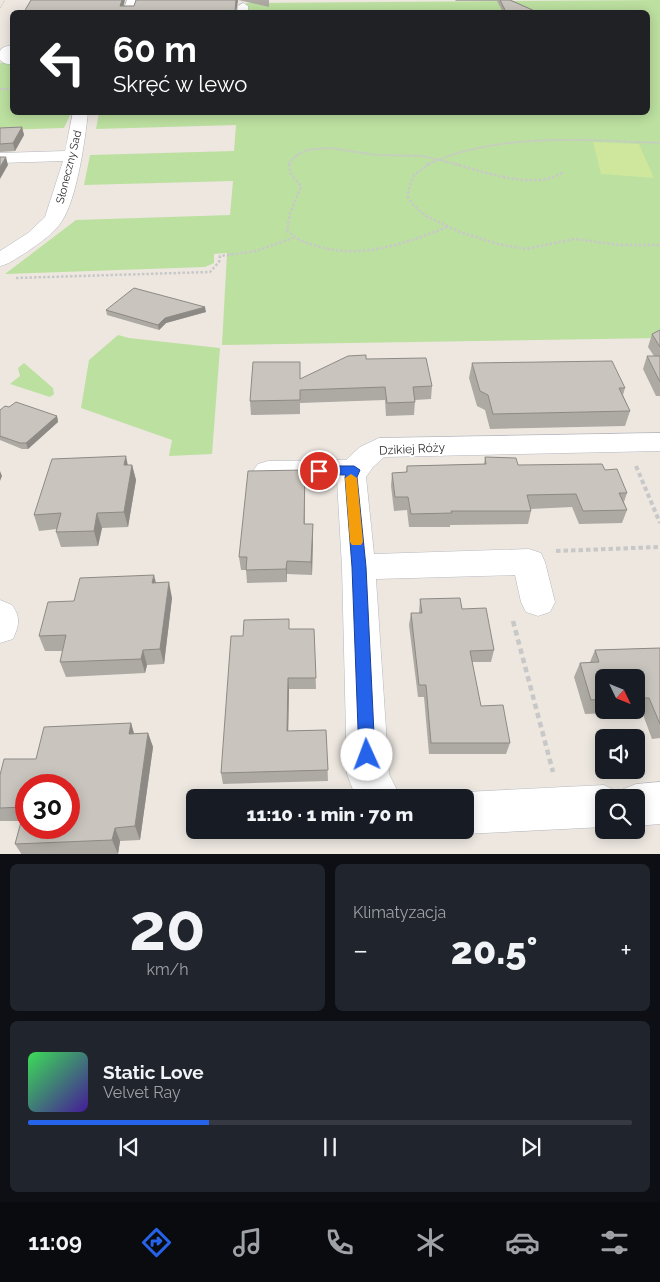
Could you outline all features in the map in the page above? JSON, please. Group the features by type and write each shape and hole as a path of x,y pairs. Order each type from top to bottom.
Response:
{"street":[{"name":"Słoneczny Sad","path":"0,260 54,220 79,132 81,115"},
{"path":"0,158 72,156"},
{"name":"Dzikiej Róży","path":"354,470 368,454 379,448 660,442"},
{"path":"250,472 354,470 351,477 359,567 368,774 373,789"},
{"path":"359,567 529,562 525,611"},
{"path":"0,615 2,618 0,628"},
{"path":"645,804 660,803"},
{"path":"474,813 595,806"}],"path":[{"path":"0,8 5,0"},
{"path":"660,143 554,140 526,141 492,146 438,160 417,172 409,188 408,197 413,206 423,214 448,227 499,245 526,249 572,239 629,246 660,245"},
{"path":"448,227 397,244 346,252 333,252 314,247 293,238 287,230 290,214 301,186 291,174 289,163 293,158 314,150 329,148 374,155 428,157 494,174 538,180 552,179 563,172"},
{"path":"10,278 210,272 219,262 220,256 256,251 293,238"},
{"path":"625,442 660,523"},
{"path":"529,562 545,551 660,547"},
{"path":"525,611 563,808"}],"green space":[{"path":"660,0 660,338 222,345 227,253 214,254 214,263 205,267 5,274 76,220 230,215 233,181 84,185 90,155 234,151 236,125 96,129 99,115 650,115 650,10 246,10 246,3"},
{"path":"10,62 10,115 70,115 64,128 0,130 0,63"},
{"path":"593,142 639,144 654,178 601,174"},
{"path":"118,335 129,338 220,348 212,454 169,456 172,440 81,408 89,360"},
{"path":"24,363 53,388 54,394 50,397 10,384 20,376 18,368"}],"building":[{"path":"31,0 122,0 120,6 134,6 136,0 236,0 235,10 25,10"},
{"path":"500,0 510,0 532,10 505,10"},
{"path":"22,127 13,143 0,144 0,128"},
{"path":"0,157 6,157 0,167"},
{"path":"134,288 205,307 165,318 158,325 106,310"},
{"path":"660,330 660,347 652,334"},
{"path":"366,355 366,359 426,358 432,386 413,387 415,402 387,403 385,387 300,390 300,400 250,401 253,362 300,362 300,379 348,356"},
{"path":"647,356 660,356 660,382"},
{"path":"612,361 625,388 619,388 630,411 493,414 488,395 480,391 472,363"},
{"path":"16,402 57,416 26,443 20,443 0,436 0,410"},
{"path":"126,456 124,465 132,465 124,512 97,513 94,531 56,532 61,513 34,515 52,459"},
{"path":"485,457 516,458 518,465 602,464 605,470 617,469 627,493 619,493 627,510 583,511 576,494 527,495 531,511 451,511 452,513 411,514 408,497 395,497 392,473 407,472 407,466 486,464"},
{"path":"305,470 304,524 313,524 311,562 287,561 286,569 246,570 247,557 239,557 248,471"},
{"path":"154,575 152,583 169,582 160,649 143,650 141,659 60,662 66,635 39,636 48,602 74,601 80,578"},
{"path":"460,598 462,609 486,608 494,650 470,651 481,706 503,705 510,743 431,743 426,685 419,685 411,613 422,613 420,599"},
{"path":"289,619 289,629 314,629 316,678 288,678 287,731 326,730 328,770 221,773 231,636 243,636 244,620"},
{"path":"660,648 660,724 649,698 645,698 645,669 595,669 595,700 591,700 580,663 599,662 595,650"},
{"path":"131,723 129,734 148,733 135,826 115,828 112,840 15,844 16,839 80,839 80,774 15,774 15,807 0,808 0,775 4,759 36,759 44,727"}],"slow traffic":[{"path":"351,478 357,542"}],"route":[{"path":"319,471 354,470 351,477 359,567 367,755"}]}
